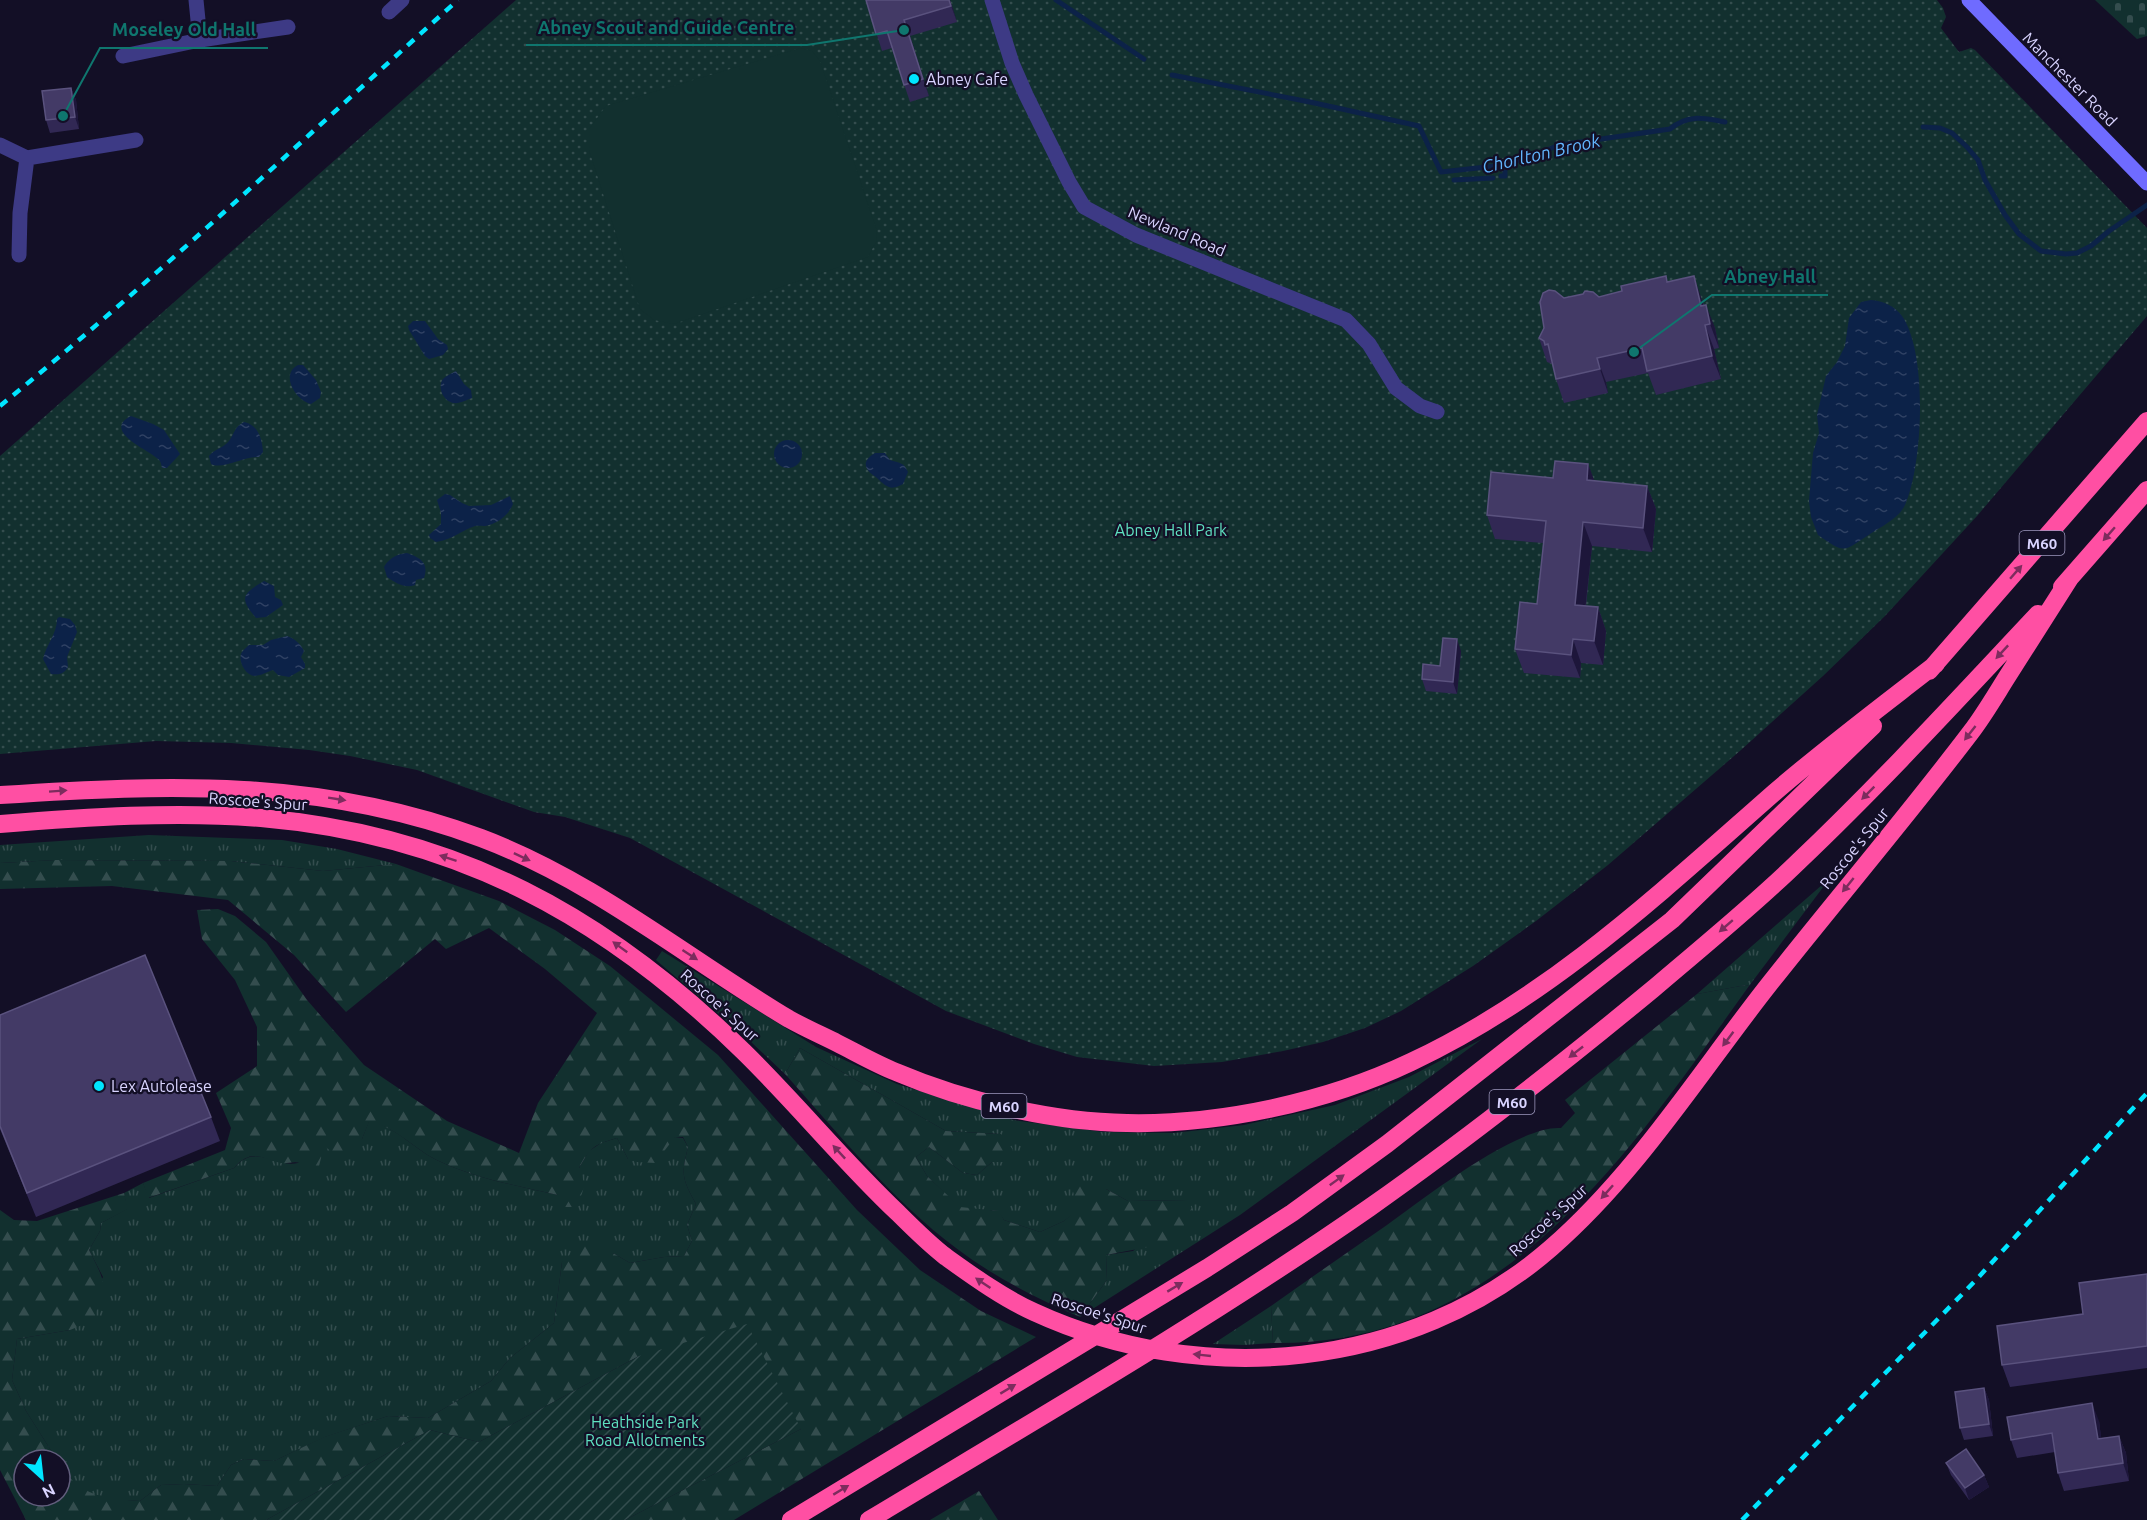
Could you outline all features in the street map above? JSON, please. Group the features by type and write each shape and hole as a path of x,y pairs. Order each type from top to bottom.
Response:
{"highway":[{"name":"M60","path":"791,1520 1207,1268 1292,1213 1387,1144 1672,920 1936,664 2147,421"},
{"name":"M60","path":"869,1520 1240,1295 1379,1200 1584,1047 1688,960 1796,864 1895,767 2070,578 2147,490"},
{"name":"Roscoe's Spur","path":"0,824 211,815 264,818 319,825 399,842 498,876 581,920 666,981 745,1053 880,1196 939,1251 986,1286 1033,1312 1088,1333 1140,1347 1260,1359 1297,1356 1359,1346 1417,1327 1453,1312 1502,1285 1548,1251 1583,1219 1656,1133 1764,991 1975,727 2070,578"},
{"name":"Roscoe's Spur","path":"0,795 105,788 200,787 284,792 328,798 365,804 422,818 487,840 553,871 622,911 792,1020 895,1072 951,1092 1017,1109 1126,1123 1184,1120 1243,1113 1345,1090 1413,1062 1495,1018 1536,990 1644,908 1781,786 1936,664"}],"main road":[{"name":"Manchester Road","path":"1969,0 2147,183"}],"street":[{"path":"196,0 200,40"},
{"path":"389,12 402,0"},
{"name":"Newland Road","path":"992,0 1012,63 1026,95 1069,183 1084,207 1136,235 1346,320 1369,344 1396,388 1420,406 1437,412"},
{"path":"123,56 200,40 288,27"},
{"path":"0,145 27,158 136,140"},
{"path":"19,255 20,213 27,158"}],"green space":[{"name":"Abney Hall Park","path":"516,0 1937,0 1946,17 1941,28 1959,52 1971,48 1975,50 2147,228 2147,316 1977,516 1885,616 1823,676 1608,865 1473,966 1401,1011 1365,1028 1323,1042 1222,1062 1154,1066 1077,1057 1034,1044 946,1011 630,838 565,817 534,812 417,770 309,750 231,743 156,741 0,754 0,456"},
{"path":"2095,0 2147,0 2147,36 2137,39"},
{"path":"801,48 812,51 820,61 877,231 876,242 868,257 674,324 654,320 640,309 589,150 589,129 606,106"},
{"path":"149,835 282,840 337,849 396,864 323,871 231,861 56,860 0,863 0,845"},
{"path":"56,860 231,861 323,871 396,864 499,901 555,930 610,966 718,1055 857,1210 920,1270 981,1311 1036,1337 734,1520 625,1520 801,1429 639,1356 479,1442 430,1430 266,1520 26,1520 20,1508 72,1508 72,1480 94,1494 140,1501 161,1485 217,1486 231,1465 244,1459 274,1461 324,1437 388,1416 428,1418 491,1381 510,1358 554,1323 562,1262 583,1243 606,1241 613,1253 630,1263 684,1256 692,1241 687,1225 696,1204 684,1177 688,1147 683,1137 675,1137 655,1163 628,1159 617,1138 598,1145 590,1151 579,1168 584,1184 580,1198 574,1207 563,1207 558,1195 498,1182 455,1168 432,1157 389,1129 369,1122 362,1139 340,1158 324,1146 318,1170 298,1162 281,1163 251,1156 234,1168 148,1198 143,1183 225,1150 231,1128 216,1093 257,1066 257,1027 235,980 202,939 197,910 218,909 235,916 266,942 307,1000 364,1065 447,1121 519,1153 538,1103 597,1013 545,969 489,928 446,949 435,939 346,1012 294,955 228,900 112,886 0,889 0,863"},
{"path":"1830,878 1749,986 1697,994"},
{"path":"662,951 816,1047 897,1084 1013,1120 1103,1132 1174,1133 1244,1125 1335,1105 1409,1077 1482,1039 1240,1215 1080,1317 1107,1280 1106,1255 1133,1251 1188,1200 1128,1201 1106,1189 1064,1221 1040,1232 1004,1220 998,1211 960,1208 927,1176 916,1157 929,1147 963,1173 977,1175 992,1162 1001,1134 946,1131 800,1048 785,1074 656,960"},
{"path":"1749,986 1704,1049 1607,1173 1553,1228 1493,1275 1428,1312 1355,1335 1273,1343 1271,1306 1472,1165 1521,1138 1543,1130 1561,1128 1575,1113 1565,1100 1697,994"},
{"path":"800,1048 946,1131 1001,1134 1013,1150 1006,1162 992,1162 977,1175 963,1173 929,1147 916,1157 927,1176 960,1207 999,1211 1004,1220 1040,1232 1064,1221 1078,1209 1072,1188 1088,1184 1106,1189 1128,1201 1188,1200 1192,1209 1177,1240 1106,1255 1107,1280 1080,1317 1000,1278 956,1248 910,1210 867,1166 785,1074"},
{"path":"369,1121 389,1128 423,1152 455,1168 498,1182 558,1195 589,1151 601,1143 617,1138 628,1159 675,1137 683,1138 688,1147 684,1177 696,1204 687,1225 692,1241 684,1256 630,1263 613,1253 562,1262 554,1323 510,1358 491,1381 428,1418 388,1416 325,1437 274,1461 244,1459 231,1465 217,1486 161,1485 140,1501 114,1500 99,1496 84,1490 72,1481 72,1448 49,1448 26,1411 12,1380 17,1339 70,1330 103,1277 89,1250 100,1231 101,1223 127,1209 124,1193 143,1183 149,1198 234,1168 250,1157 258,1156 289,1164 298,1163 306,1160 325,1145 362,1139"},
{"path":"124,1193 128,1209 101,1223 100,1231 89,1250 103,1285 101,1300 92,1321 70,1330 17,1339 12,1380 26,1411 49,1448 12,1448 12,1493 0,1470 0,1210 14,1220 37,1221"},
{"path":"1271,1306 1273,1343 1213,1344"},
{"name":"Heathside Park Road Allotments","path":"747,1324 801,1429 625,1520 266,1520 430,1430 479,1442 639,1356"},
{"path":"979,1491 998,1520 930,1520"}],"water":[{"path":"1871,300 1896,309 1910,333 1919,382 1919,437 1916,464 1905,505 1899,514 1850,547 1840,548 1818,535 1811,517 1809,501 1813,453 1819,433 1817,415 1826,376 1837,362 1845,346 1849,318 1861,302"},
{"path":"413,321 425,321 438,339 447,345 448,349 443,355 429,359 425,356 409,330 408,326"},
{"path":"298,365 303,365 316,380 321,392 320,398 311,404 305,402 295,392 290,380 290,374"},
{"path":"456,371 471,390 472,398 456,403 449,402 444,397 441,382"},
{"path":"131,416 164,430 180,454 167,468 162,468 159,460 124,434 121,428 123,422"},
{"path":"244,422 256,429 262,442 263,452 259,457 221,465 211,464 209,456 227,443 236,428"},
{"path":"788,440 798,444 802,454 798,464 788,468 778,464 774,454 778,444"},
{"path":"875,453 885,453 890,460 905,466 908,472 903,484 889,487 870,472 866,467 866,461"},
{"path":"445,494 469,506 491,505 510,496 513,504 507,514 497,522 487,526 475,526 436,542 429,535 441,524 441,513 437,500"},
{"path":"407,553 420,559 425,565 424,578 416,580 415,585 411,586 401,585 387,577 384,567 394,557"},
{"path":"264,581 274,586 275,597 281,600 283,605 266,617 256,618 247,606 245,597 251,589"},
{"path":"59,617 70,619 77,632 67,657 68,667 61,674 51,674 43,659"},
{"path":"287,636 303,648 301,657 305,668 289,677 278,675 273,670 254,676 245,670 240,659 243,651 249,645 263,645 271,640"}],"building":[{"path":"866,0 949,0 951,6 904,20 923,79 904,85 887,31 876,34"},
{"path":"71,88 75,117 46,120 42,91"},
{"path":"1666,276 1667,282 1694,276 1701,306 1706,305 1710,324 1705,325 1712,356 1647,371 1642,348 1597,358 1600,369 1556,379 1548,344 1545,345 1544,341 1539,338 1544,328 1540,302 1543,293 1549,290 1555,291 1564,298 1583,294 1585,291 1593,292 1599,297 1622,291 1621,286"},
{"path":"1555,461 1588,464 1587,480 1647,486 1643,528 1583,522 1575,605 1598,607 1594,641 1573,639 1571,655 1515,649 1520,602 1537,604 1546,521 1487,515 1491,472 1553,478"},
{"path":"1443,638 1457,639 1453,682 1422,679 1423,664 1440,666"},
{"name":"Lex Autolease","path":"145,955 211,1117 27,1193 0,1126 0,1015"},
{"path":"2147,1274 2147,1346 2002,1365 1997,1326 2083,1314 2079,1283"},
{"path":"1984,1388 1989,1424 1960,1428 1955,1392"},
{"path":"2092,1403 2098,1439 2119,1436 2123,1463 2058,1473 2052,1433 2011,1440 2007,1417"},
{"path":"1966,1449 1984,1475 1965,1488 1946,1463"}],"waterway":[{"name":"Chorlton Brook","path":"1056,0 1144,59"},
{"name":"Chorlton Brook","path":"1172,75 1419,126 1441,172 1505,165 1560,145 1670,129 1690,119 1725,122"},
{"name":"Chorlton Brook","path":"1923,127 1940,128 1952,133 1967,147 1978,160 1985,180 2005,215 2019,234 2041,251 2077,253 2091,246 2147,205"},
{"path":"1501,176 1505,176 1505,165"},
{"path":"1454,180 1493,178"}],"railway":[{"path":"0,406 174,257 458,0"},
{"path":"1742,1520 1975,1281 2147,1093"}],"place":[{"name":"Abney Scout and Guide Centre","path":"904,30"},
{"name":"Abney Cafe","path":"914,79"},
{"name":"Moseley Old Hall","path":"63,116"},
{"name":"Abney Hall","path":"1634,352"},
{"name":"Lex Autolease","path":"99,1086"}]}
